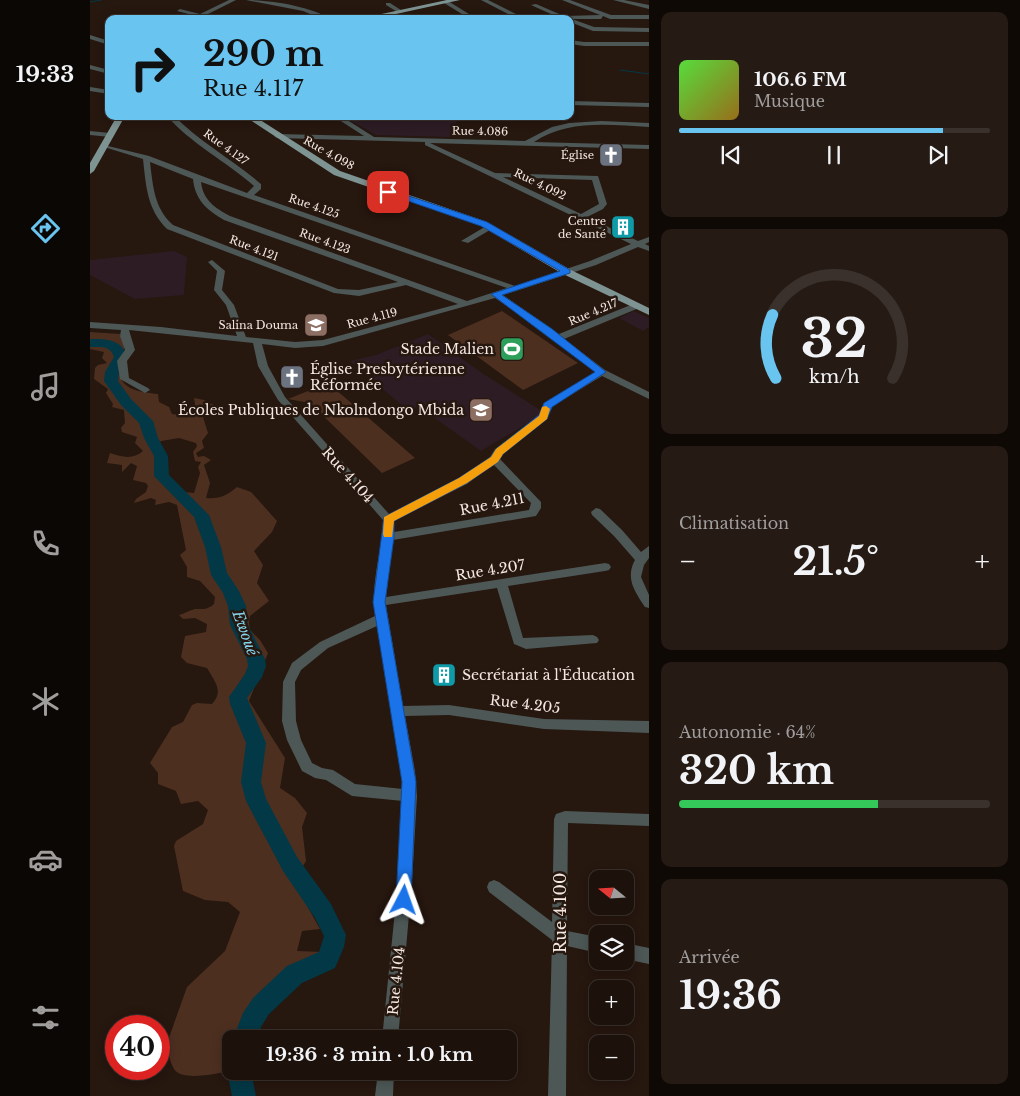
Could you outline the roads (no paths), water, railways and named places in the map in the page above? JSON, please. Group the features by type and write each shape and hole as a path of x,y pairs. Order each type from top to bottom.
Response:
{"main road":[{"path":"384,15 457,0"},
{"path":"90,171 106,146 119,120"},
{"name":"Rue 4.098","path":"254,120 337,173 369,186 462,215 491,227 567,272 649,312"}],"street":[{"path":"204,15 233,0"},
{"path":"249,0 304,10 317,15"},
{"path":"484,0 515,15 522,12"},
{"path":"528,8 543,0"},
{"path":"565,0 610,17"},
{"path":"616,0 649,7"},
{"path":"446,2 468,15"},
{"path":"388,4 401,12"},
{"path":"534,5 558,15"},
{"path":"180,11 198,15"},
{"path":"574,19 649,17"},
{"path":"574,22 593,30 649,30"},
{"path":"90,37 105,42"},
{"path":"574,43 649,44"},
{"path":"90,67 105,71"},
{"path":"90,89 105,91"},
{"path":"574,103 646,107"},
{"name":"Rue 4.127","path":"174,120 185,131 235,166 258,186 248,196"},
{"path":"343,120 373,138"},
{"path":"526,144 552,128 563,125 589,135 649,125"},
{"path":"90,133 110,136"},
{"name":"Rue 4.086","path":"277,136 526,144 589,135 649,147"},
{"name":"Rue 4.086","path":"288,143 310,137"},
{"name":"Rue 4.092","path":"420,141 496,175 649,249"},
{"name":"Rue 4.125","path":"106,146 146,158 197,178 514,288"},
{"name":"Rue 4.121","path":"146,158 154,210 160,219 170,226 337,290 359,293 405,283"},
{"path":"496,175 596,178 602,204 581,217"},
{"name":"Rue 4.123","path":"197,178 198,191 204,202 226,218 467,304"},
{"path":"465,241 491,227"},
{"name":"Rue 4.119","path":"90,325 295,345 323,343 467,304 567,272 649,239"},
{"path":"212,262 221,270 218,290 230,304 243,340"},
{"path":"496,294 602,372 649,396"},
{"name":"Rue 4.217","path":"558,338 636,306"},
{"path":"125,328 125,336 130,350 122,361 125,379 145,390"},
{"name":"Rue 4.104","path":"257,342 263,366 281,398 388,519 388,537 379,602 408,771 410,796 405,881 391,1030"},
{"path":"388,519 463,480 494,459 500,451 543,417 548,405 602,372"},
{"name":"Rue 4.211","path":"388,537 532,513 536,508 536,502 494,459"},
{"path":"596,512 618,533 640,559"},
{"path":"649,550 640,559 635,573 635,583 649,604"},
{"name":"Rue 4.207","path":"379,602 605,567"},
{"path":"502,584 518,641 526,644 593,640"},
{"path":"381,619 324,645 296,667 288,682 289,721 294,740 307,767 320,774 328,774 352,790 410,796"},
{"name":"Rue 4.205","path":"398,711 449,710 544,724 649,727"},
{"name":"Rue 4.100","path":"557,1096 561,819 565,817 649,820"},
{"path":"494,887 560,937 589,943"},
{"path":"634,953 649,956"},
{"path":"384,1096 385,1080"}],"waterway":[{"path":"90,2 101,0"},
{"path":"620,70 649,74"},
{"name":"Ewoué","path":"90,343 113,345 119,352 121,357 112,372 111,381 126,402 146,421 151,438 161,456 162,476 201,515 213,547 219,575 231,591 237,606 239,625 256,659 257,666 253,677 238,697 239,704 256,743 251,782 256,801 290,864 323,911 335,935 333,947 327,960 295,974 261,1006 251,1021 248,1030"},
{"name":"Ewoué","path":"241,1080 244,1096"}],"place":[{"name":"Église","path":"611,155"},
{"name":"Centre de Santé","path":"623,227"},
{"name":"Salina Douma","path":"316,325"},
{"name":"Stade Malien","path":"512,349"},
{"name":"Église Presbytérienne Réformée","path":"292,377"},
{"name":"Écoles Publiques de Nkolndongo Mbida","path":"481,410"},
{"name":"Secrétariat à l'Éducation","path":"444,675"}]}
